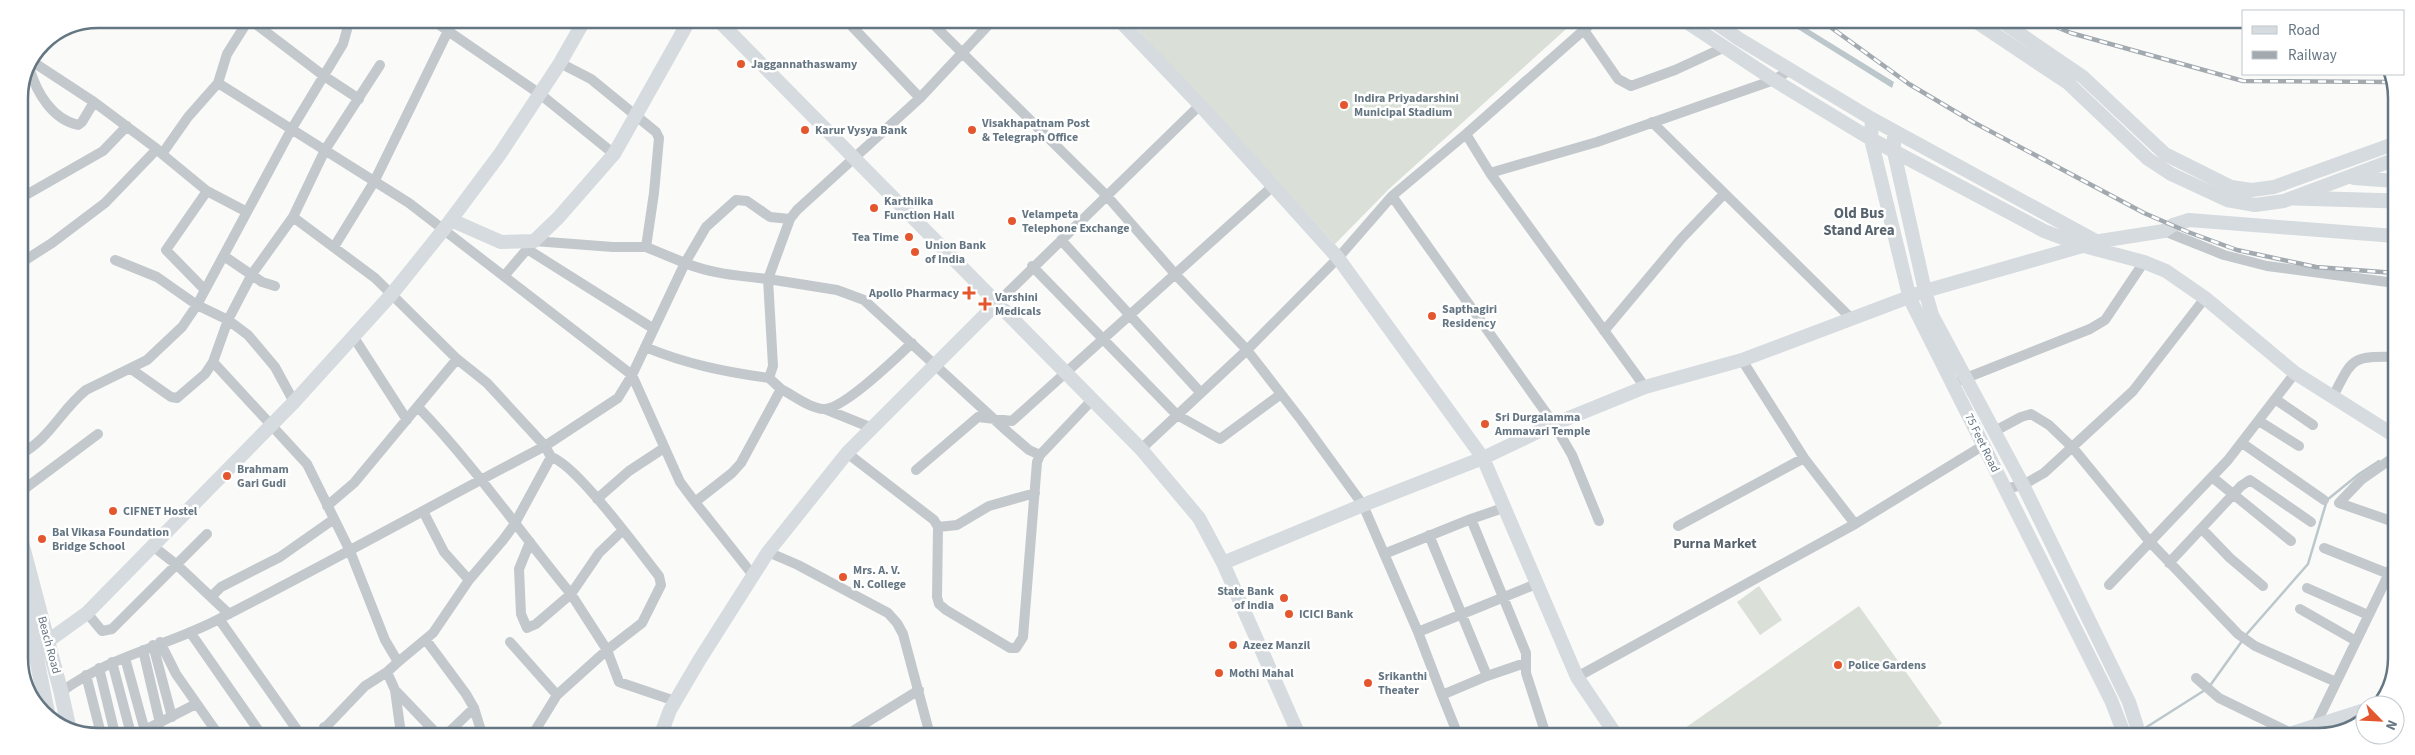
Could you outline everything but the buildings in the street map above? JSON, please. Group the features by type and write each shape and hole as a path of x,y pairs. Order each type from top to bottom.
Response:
{"main road":[{"path":"2294,198 2387,201"},
{"name":"Beach Road","path":"28,578 41,643 47,706"},
{"name":"Beach Road","path":"28,609 61,692 67,720"}],"street":[{"path":"28,259 52,244 104,203 160,152 218,82 227,54 243,28"},
{"path":"261,28 324,76 359,99"},
{"path":"28,449 43,439 77,397 86,390 147,360 182,327 197,306 291,130 343,44 347,28"},
{"path":"444,28 540,94 614,154"},
{"path":"334,247 374,182 450,28"},
{"path":"41,643 87,613 154,547 270,424 294,402 391,295 448,225 540,94 581,28"},
{"path":"505,275 530,245 558,218 614,154 685,28"},
{"path":"726,28 1068,373 1141,449 1194,510 1223,563 1292,728"},
{"path":"854,28 920,98"},
{"path":"937,28 1106,196 1176,275 1247,350 1281,394 1363,505 1418,632 1455,728"},
{"path":"769,378 773,366 768,279 790,219 797,210 920,98 985,28"},
{"path":"1127,28 1200,105 1338,258 1483,458 1577,677 1611,728"},
{"path":"1696,28 1774,80 1870,139 2044,231 2084,246 2144,262 2166,271 2205,298 2295,373 2388,432"},
{"path":"1724,28 1872,120 2011,196 2100,241 2110,253"},
{"path":"1986,28 2068,83 2148,159 2172,174 2221,197 2241,203 2269,204 2294,198 2387,163"},
{"path":"2011,28 2083,77 2165,154 2222,184 2240,189 2264,190 2319,173 2387,146"},
{"path":"1141,449 1247,350 1338,258 1392,196 1584,30 1618,79 1631,86 1675,70 1725,47"},
{"path":"560,63 591,79 656,132 659,138 654,194 646,246"},
{"path":"36,64 127,126 207,191 248,212"},
{"path":"131,369 171,398 177,398 204,374 213,362 228,320 252,274 293,217 325,150 380,65"},
{"path":"1490,173 1597,142 1774,80 1790,70"},
{"path":"32,75 36,88 49,107 73,124 78,125 82,122 94,102"},
{"path":"218,82 374,182 448,225 501,242 530,245 646,246 703,271 836,290 856,296 936,364 1029,450 1040,455"},
{"path":"664,728 675,701 752,574 847,454 1032,266 1200,105"},
{"path":"1870,139 1872,120"},
{"path":"1652,122 1852,319"},
{"path":"28,194 103,151 127,126"},
{"name":"75 Feet Road","path":"1894,131 1894,152 1932,315 2023,485 2129,702 2138,728"},
{"path":"1466,134 1490,173 1645,387"},
{"name":"75 Feet Road","path":"1870,139 1910,298 2111,700 2122,728"},
{"path":"2358,157 2387,159"},
{"path":"2349,177 2387,180"},
{"path":"916,470 978,417 1012,420 1068,373 1273,186"},
{"path":"205,290 166,250 207,191"},
{"path":"1604,331 1681,239 1724,194"},
{"path":"1392,196 1554,424 1572,455 1599,521"},
{"path":"61,692 99,668 190,632 270,595 423,510 545,446 618,398 632,375 706,227 736,200 747,201 770,217 790,219"},
{"path":"293,217 375,278 457,360 488,383 545,446 551,457 563,463 597,499 659,576 661,585 642,623 607,650 557,695 537,728"},
{"path":"1223,563 1483,458 1554,424 1645,387 1742,360 1925,291 2100,241 2164,231 2183,221 2197,220 2387,235"},
{"path":"448,225 572,331 632,375 680,482 752,574"},
{"path":"2164,231 2224,254 2267,266 2387,282"},
{"path":"1061,240 1202,393"},
{"path":"530,245 654,329"},
{"path":"224,256 262,282 275,286"},
{"path":"115,260 157,277 197,306 228,320 248,335 275,367 294,402"},
{"path":"1953,384 2090,329 2105,320 2144,262"},
{"path":"1032,266 1177,416 1220,439 1281,394"},
{"path":"2004,489 2023,485 2044,473 2133,391 2205,298"},
{"path":"353,336 407,420"},
{"path":"825,409 832,408 878,376 912,343"},
{"path":"645,347 672,358 712,370 769,378 781,389 872,428"},
{"path":"2332,398 2353,363 2360,358 2387,357"},
{"path":"327,506 354,483 457,360"},
{"path":"1742,360 1804,458 1855,524"},
{"path":"213,362 306,464 320,487 327,506 350,551 385,640 398,662"},
{"path":"2109,585 2242,443 2295,373"},
{"path":"695,502 732,473 741,463 781,389"},
{"path":"847,454 934,520 938,527 937,597 939,604 1010,648 1016,648 1023,638 1037,462 1040,455 1093,399"},
{"path":"2275,400 2313,425"},
{"path":"418,407 447,438 571,594 607,650 619,682 675,701"},
{"path":"1995,432 2021,417 2031,414 2042,420 2073,448 2169,564 2244,638 2336,682"},
{"path":"2259,421 2299,446"},
{"path":"28,486 98,434"},
{"path":"2242,443 2324,500"},
{"path":"1577,677 1855,524 1984,445"},
{"path":"597,499 630,471 664,448"},
{"path":"323,728 365,686 426,640 469,580 514,524 551,457"},
{"path":"1678,526 1804,458"},
{"path":"2388,461 2361,480 2339,503 2388,520"},
{"path":"2212,477 2291,540"},
{"path":"2169,564 2247,481 2253,481 2310,522"},
{"path":"938,527 957,525 990,506 1035,493"},
{"path":"1384,554 1429,535 1506,508"},
{"path":"423,510 444,552 469,580"},
{"path":"212,596 221,587 280,557 334,519"},
{"path":"1471,520 1526,653 1525,664 1544,728"},
{"path":"2202,529 2230,558 2263,586"},
{"path":"530,542 519,569 521,614 527,628 536,624 571,594 598,554 622,531"},
{"path":"87,613 102,631 112,628 178,565 207,534"},
{"path":"1429,535 1487,676"},
{"path":"154,547 178,565 212,596 296,728"},
{"path":"2324,548 2388,574"},
{"path":"768,552 798,565 888,613 897,623 903,634 928,728"},
{"path":"2320,723 2336,682 2388,576"},
{"path":"1418,632 1501,596 1536,584"},
{"path":"2308,588 2368,615"},
{"path":"2300,608 2356,641"},
{"path":"190,632 257,728"},
{"path":"426,640 474,708 480,728"},
{"path":"510,642 557,695"},
{"path":"157,644 214,728"},
{"path":"157,644 172,717"},
{"path":"143,650 160,723"},
{"path":"124,658 141,728"},
{"path":"112,662 129,728"},
{"path":"1442,695 1487,676 1525,664"},
{"path":"99,668 114,728"},
{"path":"386,672 395,690 431,728"},
{"path":"86,675 99,728"},
{"path":"2196,678 2208,690 2275,728"},
{"path":"395,690 400,728"},
{"path":"858,728 919,690"},
{"path":"150,728 196,704"},
{"path":"453,728 474,708"},
{"path":"2306,728 2355,713"},
{"path":"2320,723 2328,726"}],"shaded area":[{"name":"Indira Priyadarshini Municipal Stadium","path":"1136,28 1567,28 1389,189 1335,244"},
{"path":"1796,28 1806,28 1894,82 1892,88"},
{"path":"1759,586 1782,620 1760,635 1737,602"},
{"name":"Police Gardens","path":"1859,606 1942,723 1936,728 1685,728"}],"waterway":[{"path":"2245,636 2308,564 2327,500 2359,474 2379,461"},
{"path":"2209,687 2242,641"},
{"path":"2145,728 2205,690"}],"railway":[{"path":"1832,28 1909,84 1973,122 2144,213 2237,250 2316,267 2387,272"},
{"path":"2059,28 2243,81 2386,82"}],"place":[{"name":"Jaggannathaswamy","path":"741,64"},
{"name":"Indira Priyadarshini Municipal Stadium","path":"1344,105"},
{"name":"Karur Vysya Bank","path":"805,130"},
{"name":"Visakhapatnam Post & Telegraph Office","path":"972,130"},
{"name":"Karthiika Function Hall","path":"874,208"},
{"name":"Velampeta Telephone Exchange","path":"1012,221"},
{"name":"Tea Time","path":"909,237"},
{"name":"Union Bank of India","path":"915,252"},
{"name":"Apollo Pharmacy","path":"969,293"},
{"name":"Varshini Medicals","path":"985,304"},
{"name":"Sapthagiri Residency","path":"1432,316"},
{"name":"Sri Durgalamma Ammavari Temple","path":"1485,424"},
{"name":"Brahmam Gari Gudi","path":"227,476"},
{"name":"CIFNET Hostel","path":"113,511"},
{"name":"Bal Vikasa Foundation Bridge School","path":"42,539"},
{"name":"Mrs. A. V. N. College","path":"843,577"},
{"name":"State Bank of India","path":"1284,598"},
{"name":"ICICI Bank","path":"1289,614"},
{"name":"Azeez Manzil","path":"1233,645"},
{"name":"Police Gardens","path":"1838,665"},
{"name":"Mothi Mahal","path":"1219,673"},
{"name":"Srikanthi Theater","path":"1368,683"}],"district":[{"name":"Old Bus Stand Area","path":"1859,222"},
{"name":"Purna Market","path":"1715,544"}]}
